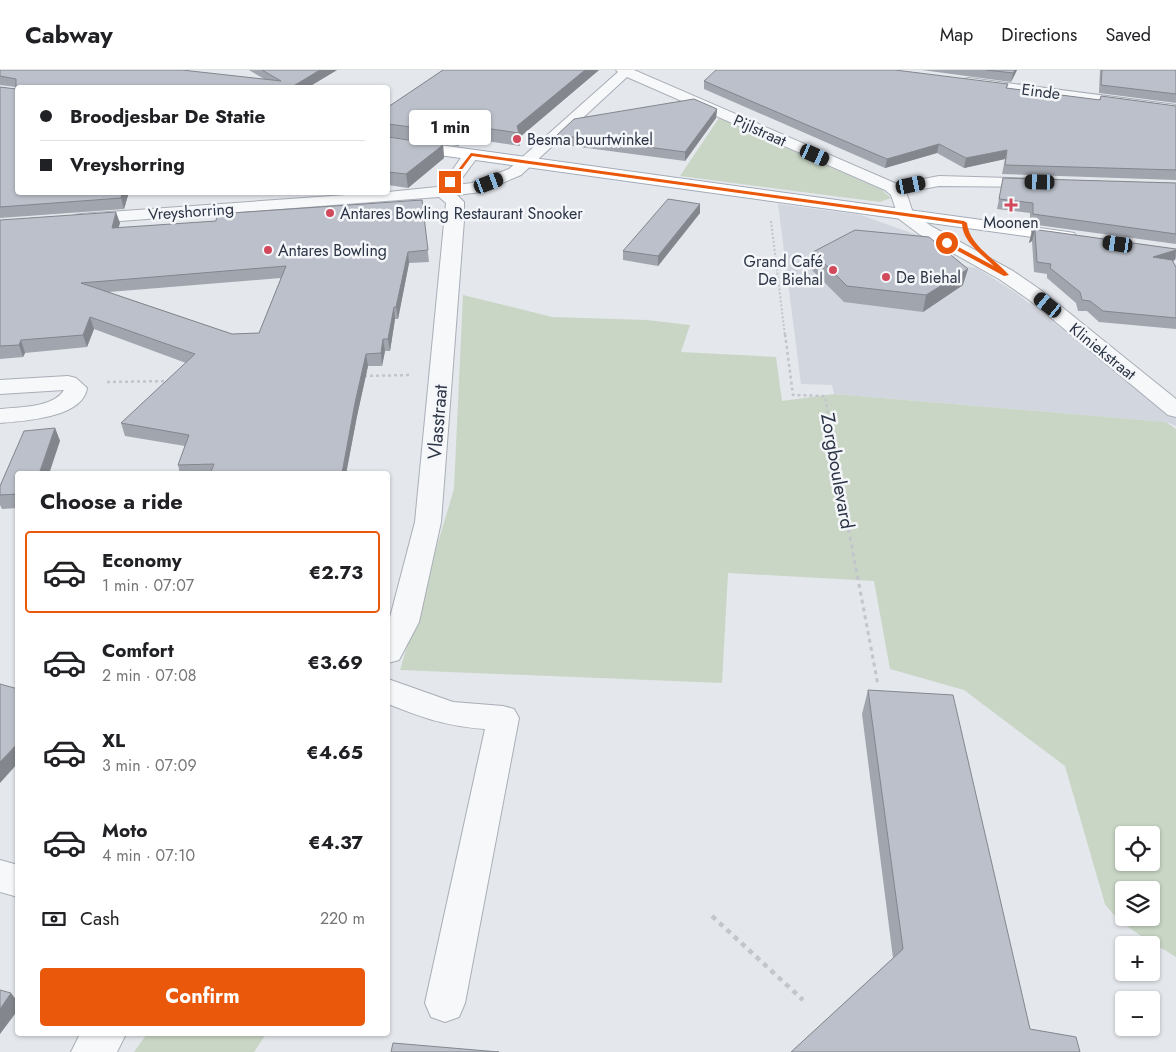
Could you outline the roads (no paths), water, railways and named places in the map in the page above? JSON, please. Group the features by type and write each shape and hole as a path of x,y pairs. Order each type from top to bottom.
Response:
{"main road":[{"path":"390,143 1080,238"}],"street":[{"name":"Pijlstraat","path":"527,162 625,71 869,179 897,189"},
{"name":"Einde","path":"954,80 1176,108"},
{"path":"442,191 458,174 462,164 471,155"},
{"name":"Vreyshorring","path":"390,194 475,188 515,172 527,162"},
{"path":"905,214 902,198 897,189 939,181 1058,182"},
{"name":"Vlasstraat","path":"390,648 404,622 428,522 456,220 455,202 442,191"},
{"name":"Vreyshorring","path":"69,220 140,207 366,195"},
{"name":"Kliniekstraat","path":"905,214 925,230 1006,275 1035,295 1176,410"},
{"name":"Kliniekstraat","path":"964,223 965,232 971,241 1006,275"},
{"path":"0,387 68,383 76,388 75,395 66,403 31,413 0,416"},
{"path":"390,692 433,709 453,714 503,718 445,1002"},
{"path":"0,876 15,880"},
{"path":"92,1052 104,1036"}],"place":[{"name":"Besma buurtwinkel","path":"517,139"},
{"name":"Moonen","path":"1011,205"},
{"name":"Antares Bowling Restaurant Snooker","path":"330,213"},
{"name":"Antares Bowling","path":"268,250"},
{"name":"Grand Café De Biehal","path":"833,270"},
{"name":"De Biehal","path":"886,277"}]}
